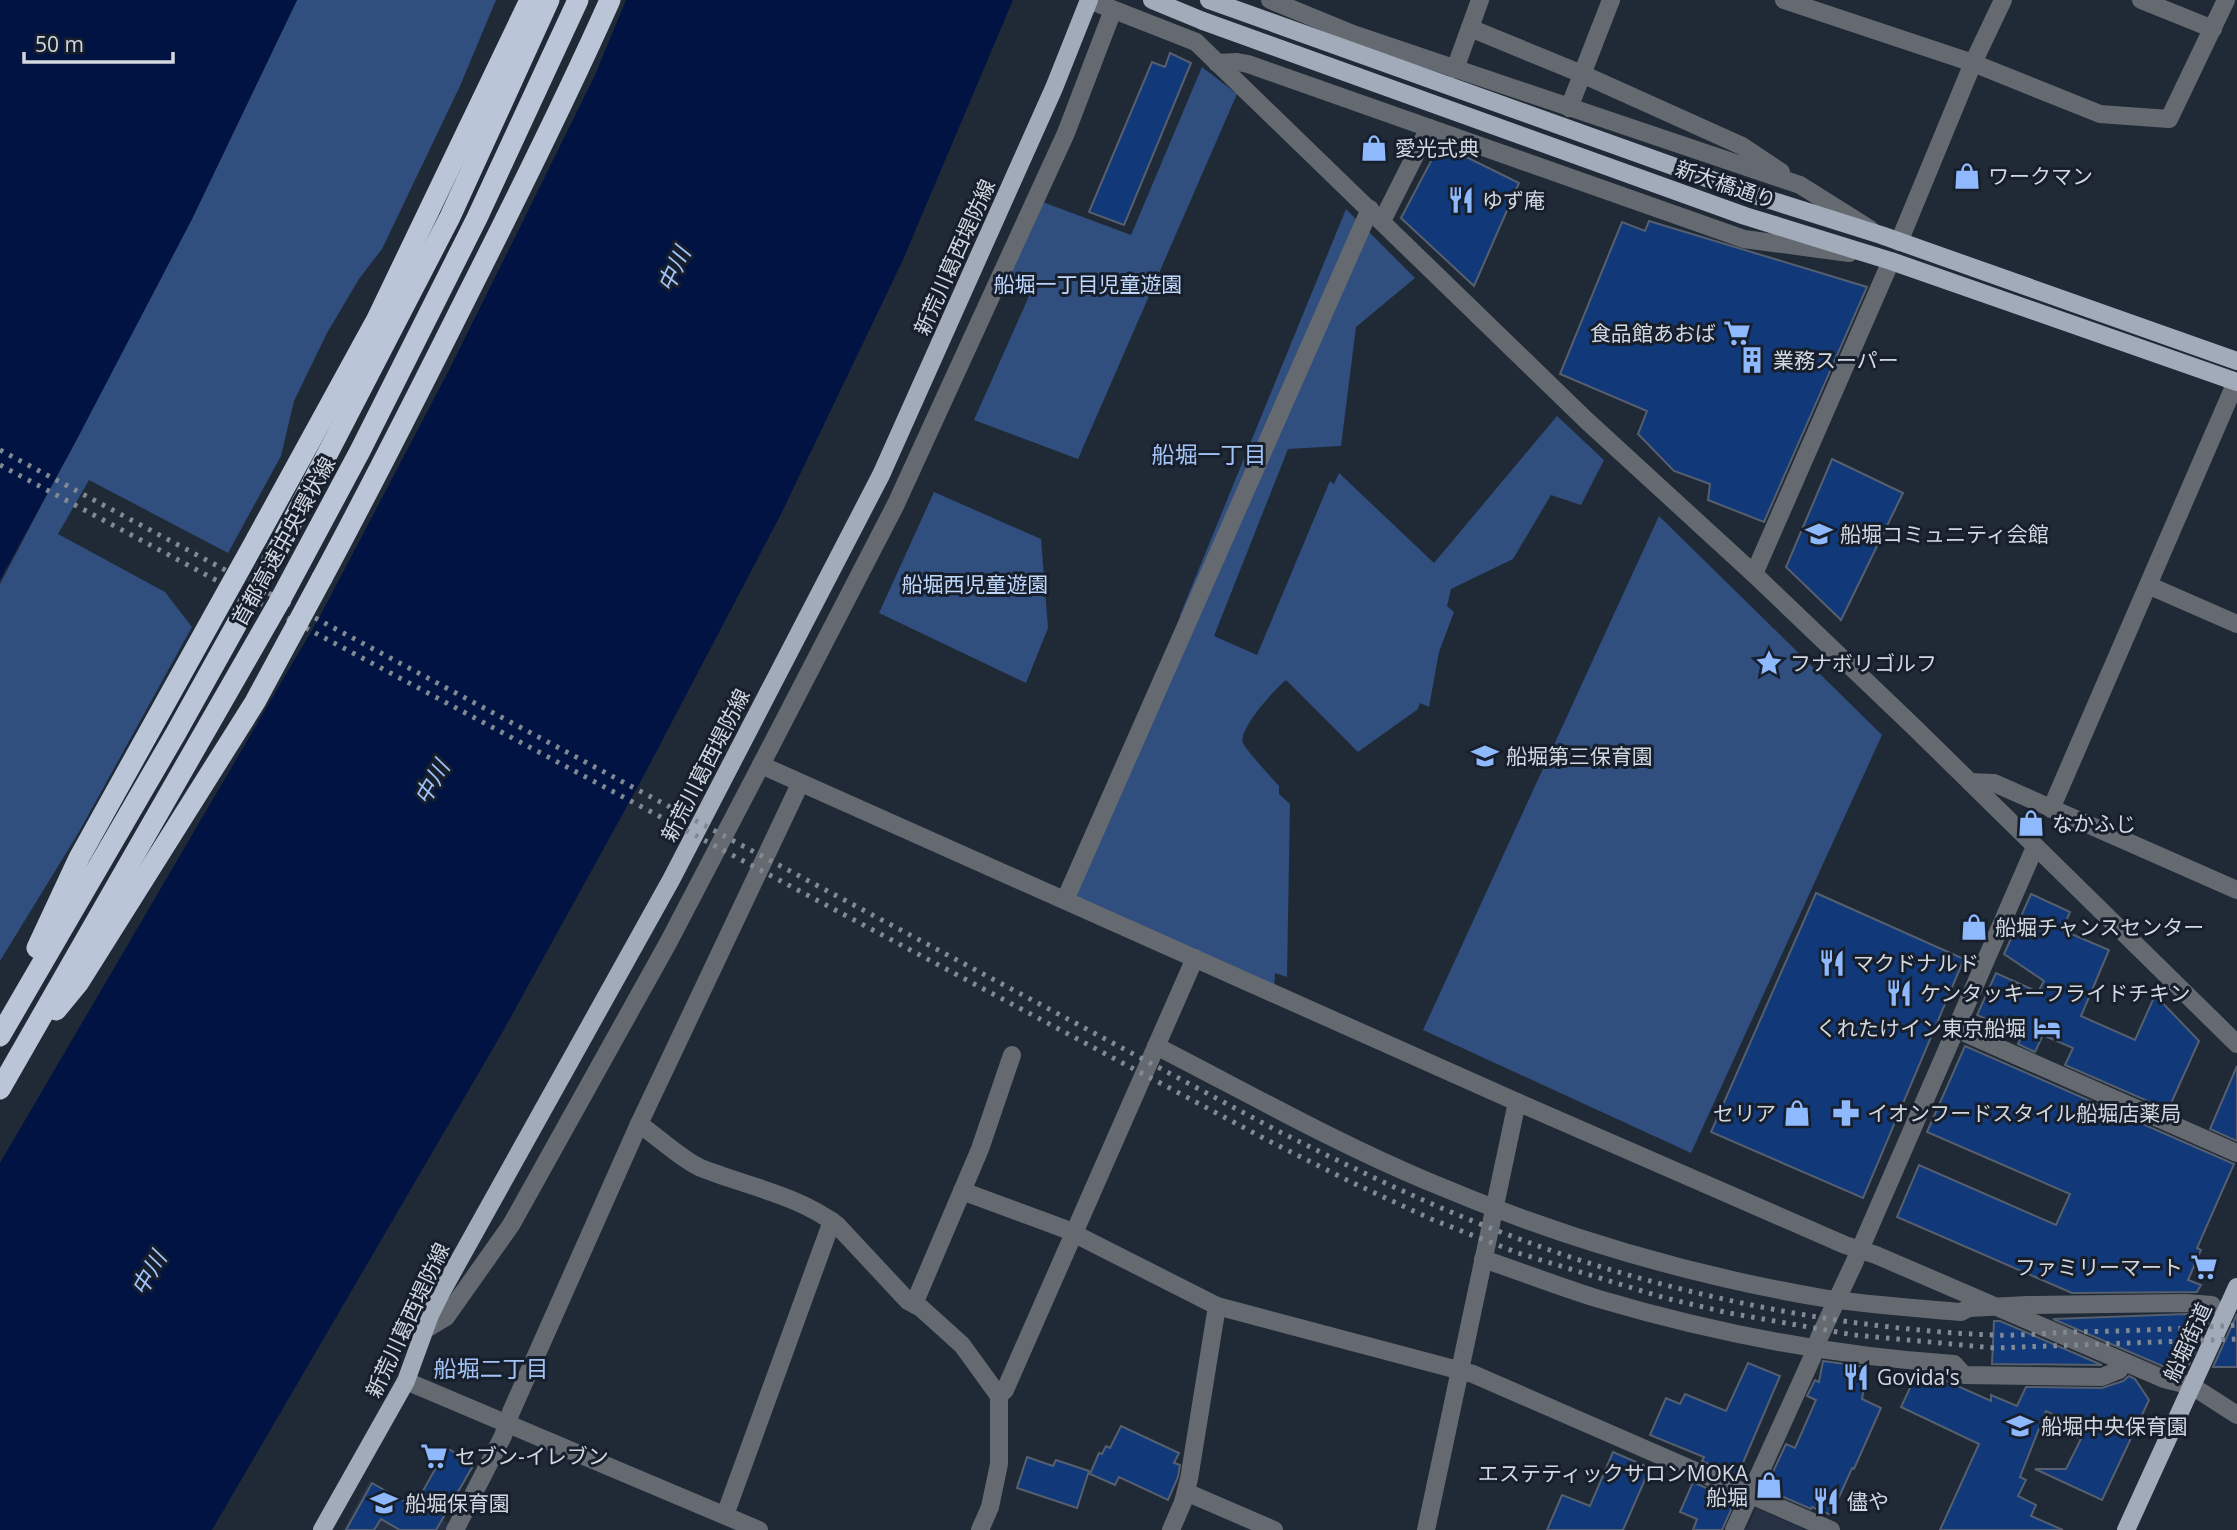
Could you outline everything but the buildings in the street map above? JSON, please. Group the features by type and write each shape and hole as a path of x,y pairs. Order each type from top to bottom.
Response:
{"highway":[{"path":"0,1026 79,858 377,319 530,0"},
{"name":"首都高速中央環状線","path":"0,1036 176,733 274,557 450,217 549,0"},
{"name":"首都高速中央環状線","path":"0,1089 278,604 360,451 477,218 578,0"},
{"path":"23,1049 79,982 256,702 375,479 523,188 610,0"}],"main road":[{"name":"新荒川葛西堤防線","path":"322,1530 406,1381 430,1315 449,1279 671,880 881,475 1054,89 1089,0"},
{"name":"新大橋通り","path":"1152,0 1203,21 1745,216 1884,259 2237,382"},
{"name":"新大橋通り","path":"1209,0 1751,194 1881,235 2237,361"},
{"name":"船堀街道","path":"2126,1530 2237,1287"}],"street":[{"path":"1089,0 1196,42 1586,420 1754,574 2237,1044"},
{"path":"1181,0 1196,42"},
{"path":"1270,0 1353,34 1800,185"},
{"path":"1455,69 1480,0"},
{"path":"1569,108 1611,0"},
{"path":"1784,0 1973,63 2100,114 2169,119 2226,0"},
{"path":"1899,242 1973,63 2003,0"},
{"path":"2141,0 2213,29"},
{"path":"426,1329 446,1317 511,1224 668,943 761,765 896,504 1066,132 1113,10"},
{"path":"1470,28 1582,74 1742,146 1881,235"},
{"path":"1217,62 1248,65 1744,239 1884,259 1754,574"},
{"path":"1065,900 1376,215 1429,128"},
{"path":"2051,809 2237,382"},
{"path":"2150,586 2237,624"},
{"path":"761,765 1517,1102 2164,1379 2192,1386 2237,1415"},
{"path":"1970,782 1994,783 2237,890"},
{"path":"455,1530 503,1436 639,1124 800,784"},
{"path":"1734,1530 2035,846"},
{"path":"999,1396 1005,1390 1195,958"},
{"path":"1956,1029 2237,1153"},
{"path":"1156,1046 1360,1151 1426,1181 1612,1250 1713,1276 1837,1299 1961,1312 1969,1308 1994,1307 2186,1303 2212,1305"},
{"path":"914,1304 999,1097 1012,1055"},
{"path":"1426,1530 1517,1102"},
{"path":"639,1124 698,1166 794,1202 832,1221 908,1301 921,1308 962,1345 999,1396 999,1464 990,1507 980,1530"},
{"path":"962,1191 1074,1234 1217,1306 1473,1374 1831,1530"},
{"path":"725,1516 832,1221"},
{"path":"1483,1259 1598,1298 1691,1324 1864,1356 1954,1364 1964,1376 2102,1377 2119,1370 2124,1362"},
{"path":"1171,1530 1186,1492 1217,1306"},
{"path":"406,1381 759,1530"},
{"path":"1186,1492 1274,1530"}],"shaded area":[{"name":"船堀保育園","path":"369,1481 452,1525 449,1530 343,1530"},
{"path":"1756,1508 1806,1530 1746,1530"}],"green space":[{"path":"297,0 496,0 460,86 382,249 359,279 327,333 294,401 281,456 228,553 89,480 58,534 165,592 192,627 79,832 0,961 0,584 192,219"},
{"name":"船堀一丁目児童遊園","path":"1202,67 1237,94 1078,459 974,420 1029,296 1005,286 1040,201 1131,235"},
{"path":"1346,209 1415,278 1356,327 1341,446 1288,449 1214,636 1257,655 1330,481 1334,484 1339,473 1434,563 1557,416 1604,460 1581,505 1551,495 1513,559 1451,589 1447,606 1454,612 1439,652 1429,707 1420,703 1418,709 1358,752 1286,680 1252,719 1243,737 1243,743 1279,786 1279,794 1290,804 1287,977 1275,973 1274,993 1065,900 1192,625 1180,615"},
{"name":"船堀西児童遊園","path":"934,492 1041,539 1048,628 1026,683 879,613"},
{"path":"1659,516 1882,735 1691,1153 1423,1030"}],"water":[{"path":"0,0 297,0 192,219 0,580"},
{"name":"中川","path":"626,0 1013,0 902,262 780,516 642,779 502,1033 212,1530 0,1530 0,1163 319,618 449,370 595,75"}],"railway":[{"path":"0,450 1276,1130 1397,1188 1490,1228 1577,1259 1694,1292 1754,1306 1875,1325 2003,1335 2237,1325"},
{"path":"0,465 1269,1141 1431,1219 1518,1253 1665,1298 1729,1313 1854,1335 1995,1348 2237,1339"}],"place":[{"name":"愛光式典","path":"1374,148"},
{"name":"ワークマン","path":"1967,176"},
{"name":"ゆず庵","path":"1461,200"},
{"name":"食品館あおば","path":"1737,333"},
{"name":"業務スーパー","path":"1752,360"},
{"name":"船堀コミュニティ会館","path":"1819,534"},
{"name":"フナボリゴルフ","path":"1769,663"},
{"name":"船堀第三保育園","path":"1485,756"},
{"name":"なかふじ","path":"2031,823"},
{"name":"船堀チャンスセンター","path":"1974,927"},
{"name":"マクドナルド","path":"1832,963"},
{"name":"ケンタッキーフライドチキン","path":"1899,993"},
{"name":"くれたけイン東京船堀","path":"2047,1028"},
{"name":"セリア","path":"1797,1113"},
{"name":"イオンフードスタイル船堀店薬局","path":"1846,1113"},
{"name":"ファミリーマート","path":"2204,1267"},
{"name":"Govida's","path":"1856,1377"},
{"name":"船堀中央保育園","path":"2020,1426"},
{"name":"セブン-イレブン","path":"434,1456"},
{"name":"エステティックサロンMOKA 船堀","path":"1769,1485"},
{"name":"儘や","path":"1826,1501"},
{"name":"船堀保育園","path":"384,1503"}],"district":[{"name":"船堀一丁目","path":"1209,454"},
{"name":"船堀二丁目","path":"491,1368"}]}
